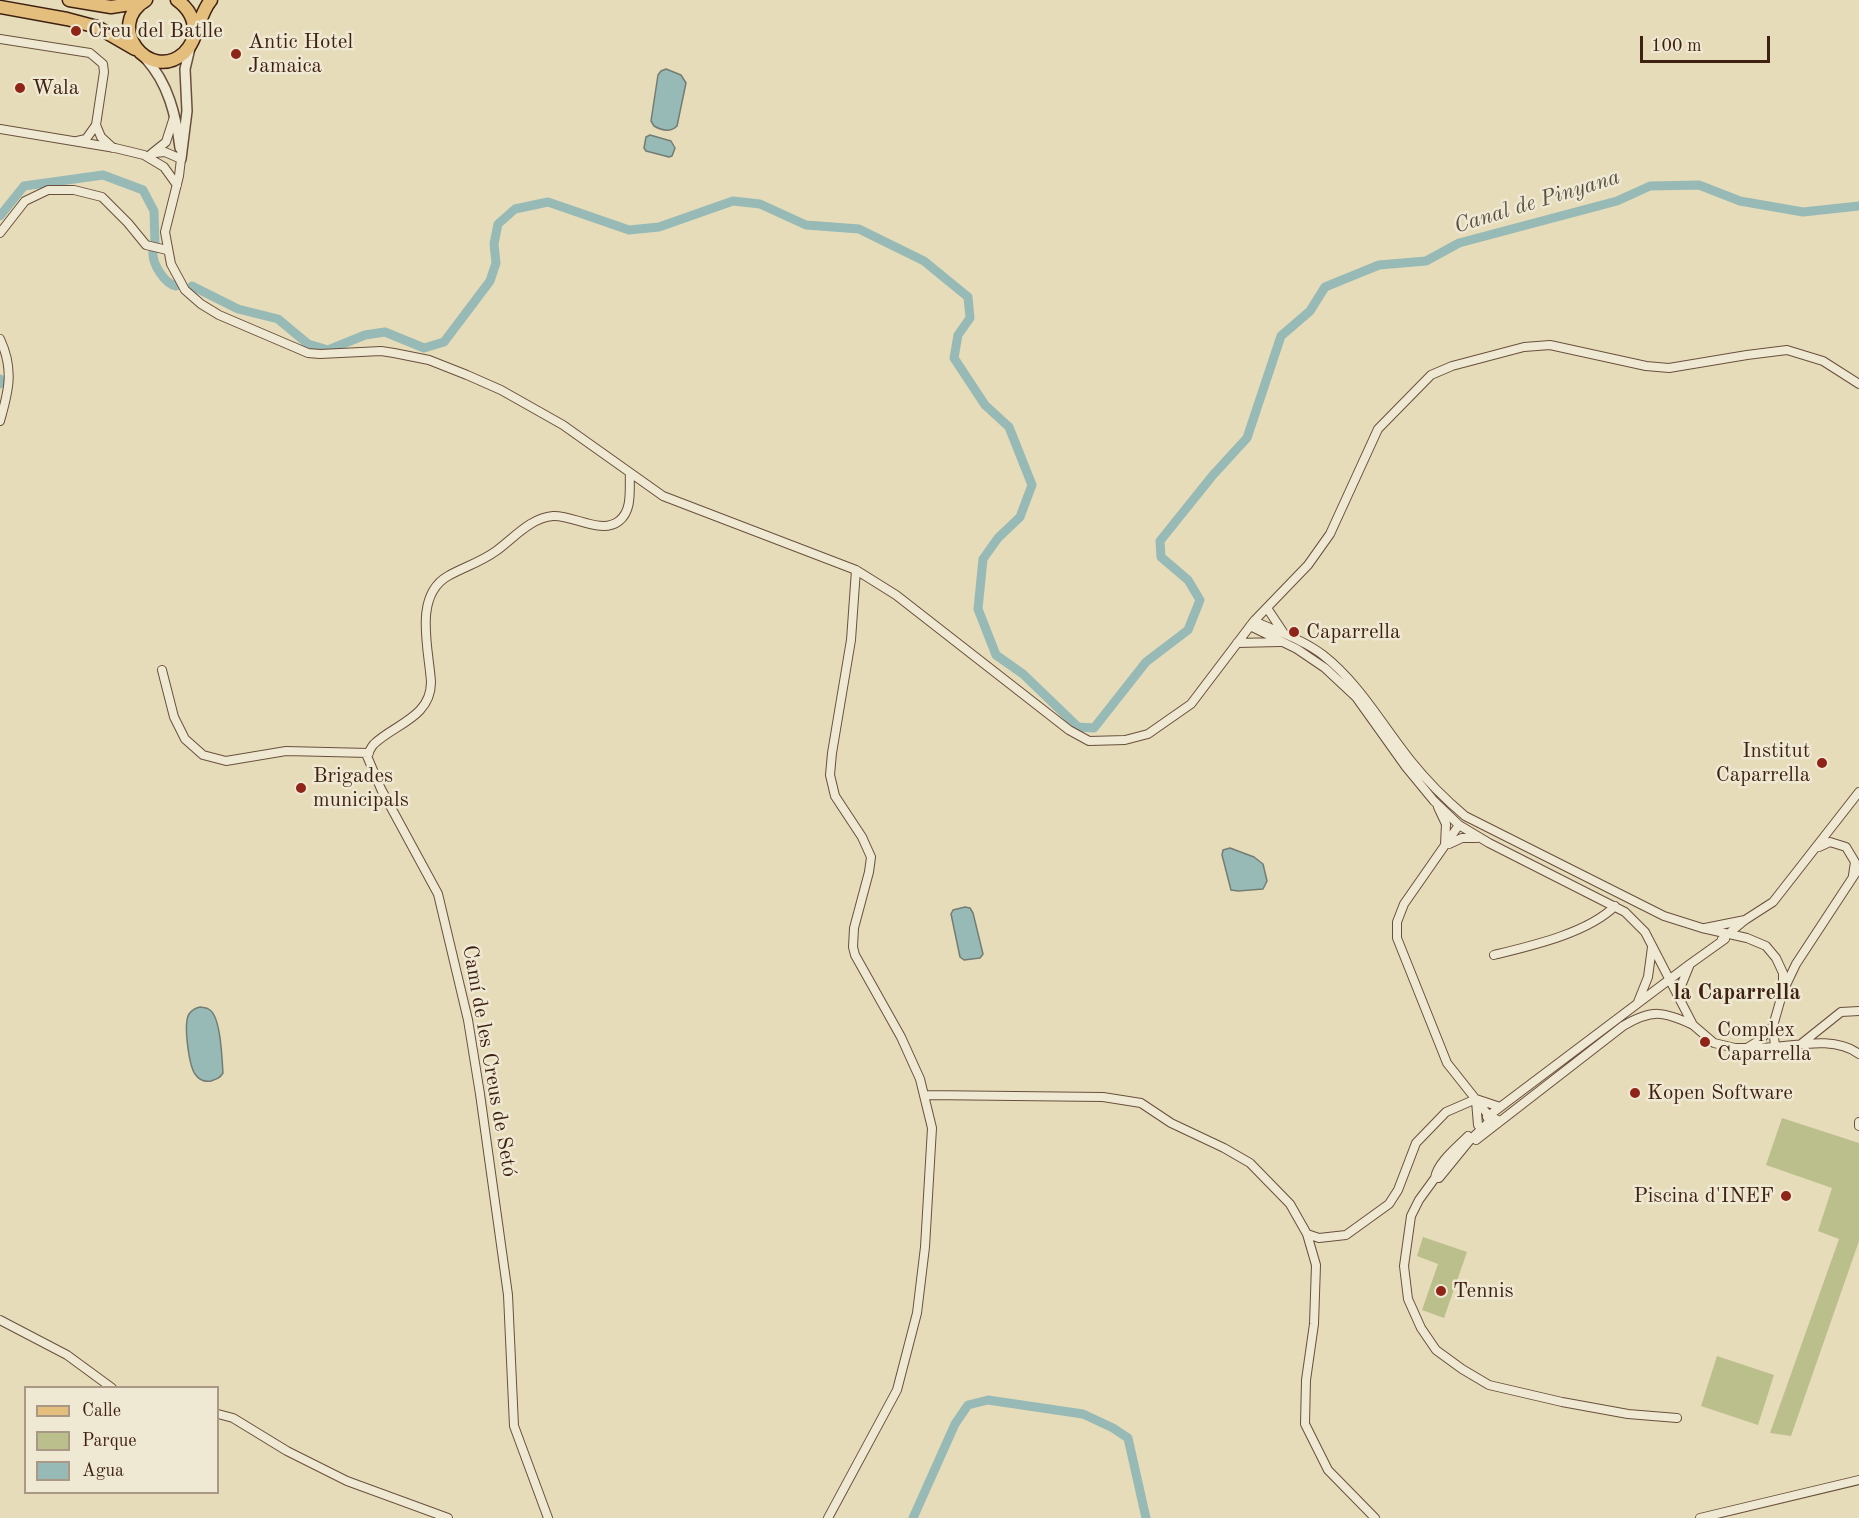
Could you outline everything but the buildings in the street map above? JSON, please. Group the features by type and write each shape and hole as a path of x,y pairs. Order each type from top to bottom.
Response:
{"main road":[{"path":"69,0 111,7 145,1"},
{"path":"177,0 191,14 194,24 193,39"},
{"path":"0,7 91,25 154,61 165,62 185,52 211,0"},
{"path":"141,54 130,37 129,27 136,8 145,1"}],"street":[{"path":"0,39 90,53 103,64 104,72 96,125 86,139 77,141"},
{"path":"193,39 185,69 187,111 181,159 165,232 171,264 185,290 201,304 219,315 308,352 320,354 381,351 405,354 429,360 501,390 543,412 663,496 856,570 896,595 1069,730 1089,741 1125,740 1149,734 1191,704 1252,624 1276,596 1308,565 1330,534 1378,429 1431,375 1452,366 1524,347 1550,345 1646,366 1669,368 1787,351 1823,361 1859,384"},
{"path":"141,54 157,71 166,87 174,116 181,159"},
{"path":"148,154 166,142 174,116"},
{"path":"96,125 101,137 115,148"},
{"path":"0,129 148,154 165,152 181,159"},
{"path":"148,154 159,162 177,185"},
{"path":"159,162 181,159"},
{"path":"0,233 25,201 48,190 74,190 102,197 146,245 167,250"},
{"path":"0,339 8,355 10,388 0,421"},
{"path":"162,670 174,717 185,740 203,755 226,761 286,751 369,753 373,745 420,711 428,700 431,688 426,613 430,596 438,583 483,560 537,520 555,516 610,526 623,517 628,507 630,473"},
{"path":"828,1518 897,1390 917,1313 925,1247 932,1128 926,1095 920,1079 901,1037 855,956 853,947 854,928 871,857 862,837 836,796 830,775 851,640 856,570"},
{"path":"1267,608 1283,632"},
{"path":"1252,624 1283,632 1322,654 1340,669 1374,710 1410,760 1439,794 1465,816 1664,916 1726,937 1738,936 1766,946 1776,958 1783,973 1783,991"},
{"path":"1252,624 1297,649 1325,668 1356,697 1406,767 1434,801 1460,825 1482,839 1615,906 1636,921 1652,945 1693,1025"},
{"path":"1237,643 1281,642"},
{"name":"Camí de les Creus de Setó","path":"369,753 367,756 381,789 438,894 468,1020 508,1295 514,1426 548,1518"},
{"path":"1677,1418 1628,1414 1562,1402 1490,1385 1462,1369 1436,1350 1421,1328 1408,1299 1404,1266 1412,1216 1419,1200 1435,1179 1435,1175 1446,1159 1478,1125 1726,937 1745,920 1773,902 1859,792"},
{"path":"1434,801 1446,824 1445,846"},
{"path":"1449,802 1460,825"},
{"path":"1460,825 1489,828"},
{"path":"1460,825 1404,904 1397,922 1397,939 1447,1063 1489,1116 1500,1121"},
{"path":"1445,846 1462,838 1482,839"},
{"path":"1817,848 1830,842 1846,847 1855,862 1853,877"},
{"path":"1775,1047 1773,1026 1783,991 1796,964 1859,868"},
{"path":"1494,955 1555,939 1598,918 1615,906"},
{"path":"1702,928 1745,920"},
{"path":"1636,1004 1648,977 1652,945"},
{"path":"1681,1002 1681,986 1690,964"},
{"path":"1800,1045 1841,1012 1859,1011"},
{"path":"1459,1154 1640,1015 1659,1013 1677,1017 1693,1025 1714,1042 1735,1048 1836,1044 1859,1054"},
{"path":"1747,1048 1760,1040 1773,1026"},
{"path":"926,1095 1103,1097 1141,1103 1171,1123 1250,1163 1290,1204 1307,1234 1316,1265 1314,1324 1305,1380 1305,1424 1328,1470 1375,1518"},
{"path":"1307,1234 1319,1238 1346,1235 1389,1204 1398,1190 1413,1148 1446,1112 1476,1099 1500,1107"},
{"path":"1476,1099 1478,1125"},
{"path":"1435,1179 1439,1178 1470,1140 1488,1123 1489,1116"},
{"path":"0,1320 67,1355 109,1386"},
{"path":"219,1414 233,1418 287,1451 347,1481 448,1518"},
{"path":"1700,1518 1859,1480"}],"green space":[{"path":"1782,1118 1859,1143 1859,1241 1791,1436 1770,1433 1839,1239 1818,1231 1832,1188 1766,1165"},
{"path":"1423,1237 1467,1252 1444,1318 1422,1310 1438,1264 1417,1256"},
{"path":"1717,1356 1774,1375 1758,1425 1701,1406"}],"water":[{"path":"666,69 681,75 686,83 677,126 663,130 654,126 651,121 658,75"},
{"path":"650,135 671,141 675,148 672,156 646,151 644,148 646,137"},
{"path":"1230,848 1254,857 1263,864 1267,881 1263,889 1231,890 1222,855 1223,850"},
{"path":"970,908 973,913 983,954 980,958 964,960 960,957 951,914 953,910"},
{"path":"200,1007 209,1009 214,1014 220,1040 223,1073 211,1081 202,1080 197,1076 189,1054 187,1019 191,1011"}],"waterway":[{"name":"Canal de Pinyana","path":"0,216 24,186 103,175 143,190 154,211 155,245"},
{"name":"Canal de Pinyana","path":"192,286 238,309 278,319 308,344 328,350 365,335 385,332 424,348 444,342 490,281 496,263 494,244 498,224 515,209 548,202 629,230 659,227 733,201 760,204 806,225 859,229 924,261 968,297 970,318 958,335 954,358 985,405 1009,427 1032,485 1020,517 998,538 983,559 978,609 996,655 1023,674 1078,727 1094,728 1146,662 1188,630 1200,600 1188,580 1161,557 1160,541 1213,475 1247,438 1281,336 1310,311 1325,287 1379,265 1426,261 1459,243 1617,201 1650,186 1699,185 1740,201 1803,212 1859,206"},
{"name":"Canal de Pinyana","path":"153,252 160,273 168,282 176,286"},
{"name":"Canal de Pinyana","path":"0,379 0,384"},
{"name":"Canal de Pinyana","path":"913,1518 955,1424 968,1405 988,1400 1083,1414 1128,1438 1146,1518"}],"place":[{"name":"Creu del Batlle","path":"76,31"},
{"name":"Antic Hotel Jamaica","path":"236,54"},
{"name":"Wala","path":"20,88"},
{"name":"Caparrella","path":"1294,632"},
{"name":"Institut Caparrella","path":"1822,763"},
{"name":"Brigades municipals","path":"301,788"},
{"name":"Complex Caparrella","path":"1705,1042"},
{"name":"Kopen Software","path":"1635,1093"},
{"name":"Piscina d'INEF","path":"1786,1196"},
{"name":"Tennis","path":"1441,1291"}],"district":[{"name":"la Caparrella","path":"1737,993"}]}
